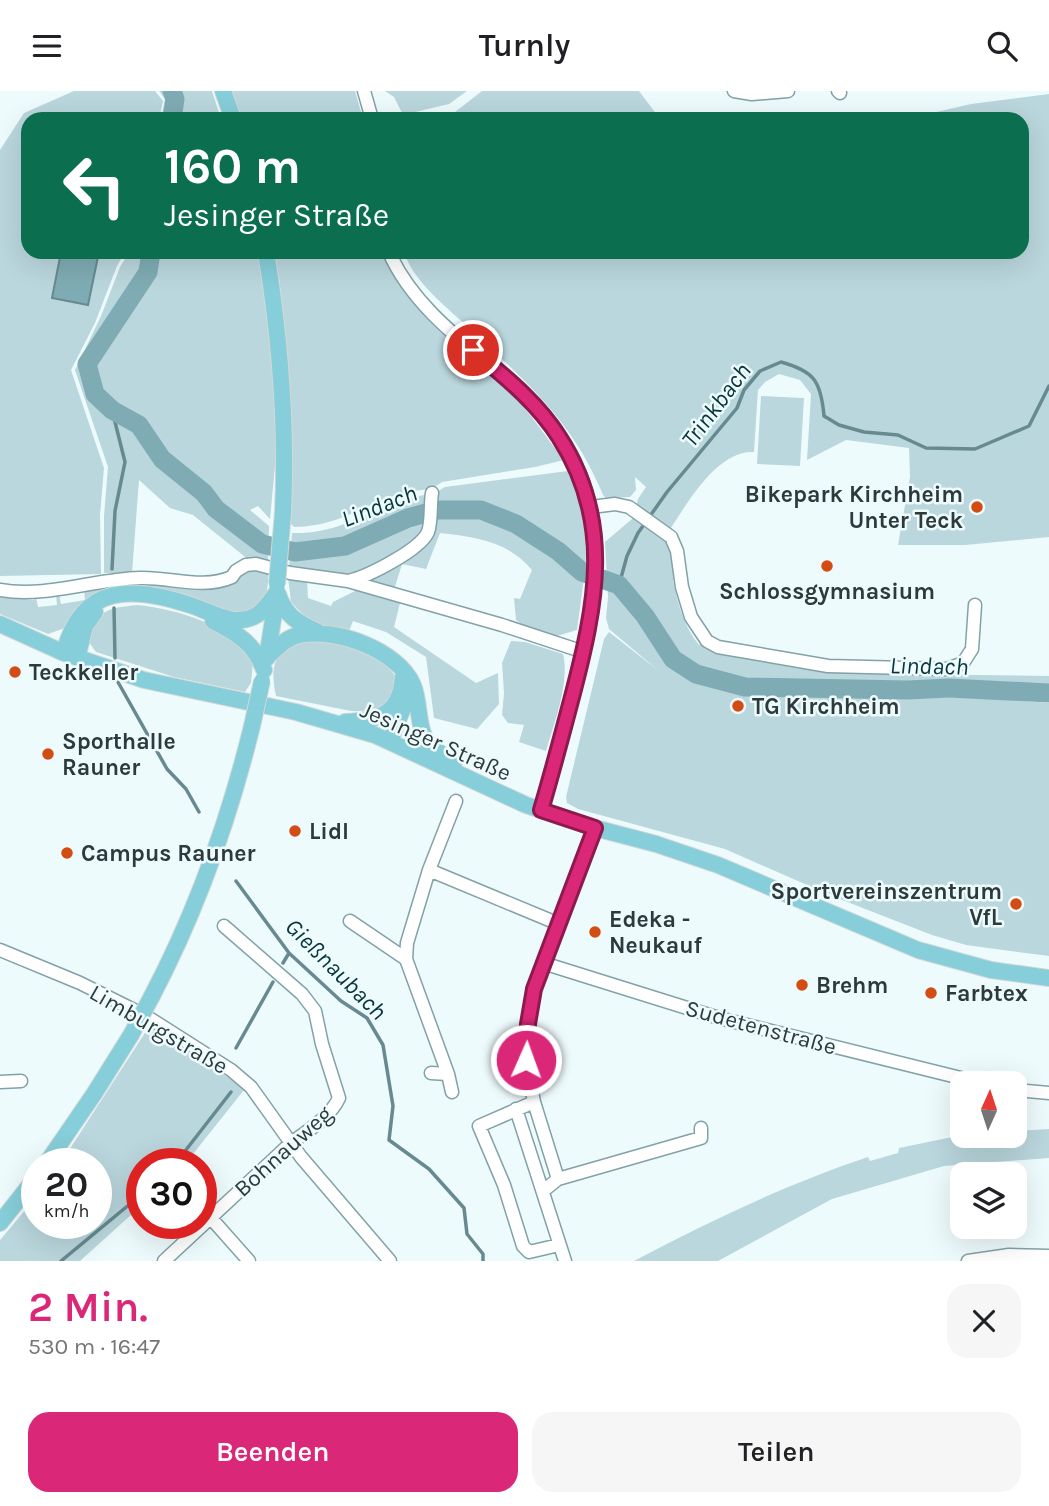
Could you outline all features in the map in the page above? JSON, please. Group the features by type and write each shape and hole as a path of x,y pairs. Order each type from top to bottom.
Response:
{"main road":[{"path":"223,91 230,112"},
{"path":"57,1148 131,1034 180,938 208,874 233,798 252,726 265,669 277,588 283,512 284,450 280,360 267,259"},
{"path":"277,588 281,604 290,617 320,633 363,644 386,656 405,677 422,732 429,745 456,764 471,780"},
{"path":"70,655 69,633 77,619 92,604 110,596 131,594 158,597 226,619 239,620 261,613 277,588"},
{"path":"70,655 92,615 112,602 138,600 174,606 229,630 253,647 265,669"},
{"name":"Jesinger Straße","path":"0,624 70,655 172,688 336,722 395,743 541,810 718,865 918,950 991,970 1049,978"},
{"path":"265,669 290,638 320,633"},
{"path":"336,722 364,721 390,711 401,696 405,677"},
{"path":"395,743 411,715 405,677"},
{"path":"0,1223 21,1197"}],"street":[{"path":"365,91 370,112"},
{"path":"734,91 752,94 788,91"},
{"path":"393,259 402,277 426,307 542,413 577,468 591,507 596,548 594,597 583,652 541,810"},
{"path":"348,581 363,578 419,542 428,532 432,496"},
{"path":"591,507 615,504 629,507 671,537 677,551 685,600 699,631 707,641 731,651 828,666 947,669 963,663 972,649 975,605"},
{"path":"0,590 14,593 36,592 142,578 208,584 232,577 246,565 265,566 290,573 348,581 583,652"},
{"path":"452,1092 448,1074 406,959 407,943 429,870 456,801"},
{"path":"558,1179 534,1102 526,1060 528,1024 534,989 595,828"},
{"path":"429,870 559,924"},
{"path":"351,921 406,959"},
{"name":"Bohnauweg","path":"217,1211 326,1114 339,1098 322,1044 315,1010 302,994 223,926"},
{"name":"Limburgstraße","path":"0,950 80,983 146,1016 212,1057 251,1087 291,1143 390,1261"},
{"name":"Sudetenstraße","path":"543,963 719,1019 950,1075"},
{"path":"431,1073 448,1074"},
{"path":"0,1082 22,1081"},
{"path":"1027,1091 1049,1093"},
{"path":"534,1102 479,1126 504,1185 523,1246 529,1252 559,1245"},
{"path":"516,1109 565,1261"},
{"path":"543,1191 558,1179 701,1138 701,1128"},
{"path":"217,1225 250,1261"},
{"name":"Bohnauweg","path":"164,1261 187,1239"},
{"path":"968,1261 1009,1255 1049,1256"}],"shaded area":[{"path":"74,91 155,91 163,101 161,112 26,112"},
{"path":"159,91 212,91 219,112 162,112 165,99"},
{"path":"231,91 355,91 361,112 238,112"},
{"path":"385,91 467,91 449,104 416,112 402,112 394,97"},
{"path":"482,91 639,91 655,112 455,112"},
{"path":"1049,94 1049,537 965,545 898,545 910,477 909,448 846,440 807,460 811,394 800,380 779,374 765,382 758,390 754,452 740,454 714,471 691,497 665,537 670,548 677,579 673,580 685,622 699,645 702,643 718,652 828,670 895,674 1049,676 1049,698 989,694 831,695 987,698 1049,703 1049,956 966,945 932,935 832,896 725,849 578,809 567,803 566,797 604,639 609,632 659,671 609,629 606,618 608,597 605,542 632,519 638,499 646,487 635,477 636,490 630,497 606,498 577,445 546,404 432,294 415,274 407,259 1029,259 1029,112 936,112 971,104"},
{"path":"21,118 21,259 121,259 95,323 71,370 104,468 100,515 101,574 0,576 0,150"},
{"path":"60,259 98,259 88,305 52,298"},
{"path":"125,259 259,259 274,373 276,456 270,519 258,506 250,510 269,526 268,561 249,560 193,515 170,508 139,480 132,573 104,573 104,516 108,467 75,370 101,316"},
{"path":"276,259 385,259 392,274 420,312 517,399 564,460 442,482 422,490 406,492 324,523 294,527 290,523 290,421"},
{"path":"761,396 804,398 800,466 757,464"},
{"path":"568,471 581,504 585,533 586,563 577,630 557,636 525,627 516,620 514,598 520,599 532,570 523,560 502,547 466,536 440,533 426,569 402,564 394,590 289,567 292,533 324,530 388,505 445,487"},
{"path":"258,568 268,571 268,587 261,602 243,615 135,589 65,628 48,634 0,614 0,597 34,600 36,597 38,607 57,605 56,595 59,594 61,604 85,600 84,590 145,581 217,588 247,571"},
{"path":"288,577 307,580 308,598 331,606 333,602 357,590 400,603 394,627 476,683 498,673 499,704 477,729 434,718 426,657 386,632 353,621 349,631 310,622 291,602"},
{"path":"138,605 190,616 237,641 253,663 251,683 245,692 174,677 96,652 88,641 99,617 110,610"},
{"path":"313,639 347,644 383,661 397,678 396,697 374,712 351,711 276,696 273,673 278,657 291,646"},
{"path":"511,641 525,642 563,654 563,690 546,751 519,742 524,725 508,723 502,715 502,663"},
{"path":"150,1025 244,1090 198,1148 126,1148 126,1219 112,1232 112,1148 70,1148"},
{"path":"1049,1129 1049,1158 950,1162 950,1166 832,1199 718,1261 634,1261 749,1204 868,1157 870,1161 898,1153 899,1148 950,1137 950,1148 1027,1148 1027,1130"},
{"path":"21,1215 21,1239 104,1239 80,1261 0,1261 0,1240"}],"waterway":[{"name":"Lindach","path":"172,91 175,99 173,112"},
{"name":"Lindach","path":"150,259 148,272 87,364 95,394 112,410 139,425 162,459 204,493 216,509 262,544 295,552 345,546 408,518 437,510 481,510 516,524 558,551 582,572 619,585 645,616 673,659 696,674 745,687 908,690 949,688 1049,693"},
{"name":"Trinkbach","path":"619,585 627,556 638,533 667,492 737,408 744,390 760,371 781,362 801,369 814,379 818,386 824,416 839,425 864,432 898,435 926,448 975,449 1029,426 1049,386"},
{"name":"Gießnaubach","path":"112,410 125,462 115,511 112,569"},
{"name":"Gießnaubach","path":"114,608 115,658"},
{"name":"Gießnaubach","path":"114,675 167,769 186,789 199,812"},
{"name":"Gießnaubach","path":"236,881 289,953 341,1001 367,1018 383,1045 393,1106 389,1140 429,1169 464,1208 467,1234 483,1254 483,1261"},
{"path":"283,963 289,953"},
{"path":"236,1048 273,982"},
{"path":"187,1148 231,1092"},
{"path":"61,1261 126,1207"}],"place":[{"name":"Bikepark Kirchheim Unter Teck","path":"977,507"},
{"name":"Schlossgymnasium","path":"827,566"},
{"name":"Teckkeller","path":"15,672"},
{"name":"TG Kirchheim","path":"738,706"},
{"name":"Sporthalle Rauner","path":"48,754"},
{"name":"Lidl","path":"295,831"},
{"name":"Campus Rauner","path":"67,853"},
{"name":"Sportvereinszentrum VfL","path":"1016,904"},
{"name":"Edeka - Neukauf","path":"595,932"},
{"name":"Brehm","path":"802,985"},
{"name":"Farbtex","path":"931,993"}],"route":[{"path":"473,350 523,393 558,435 577,468 591,507 596,548 594,597 587,635 541,810 595,828 534,989 526,1060"}]}
